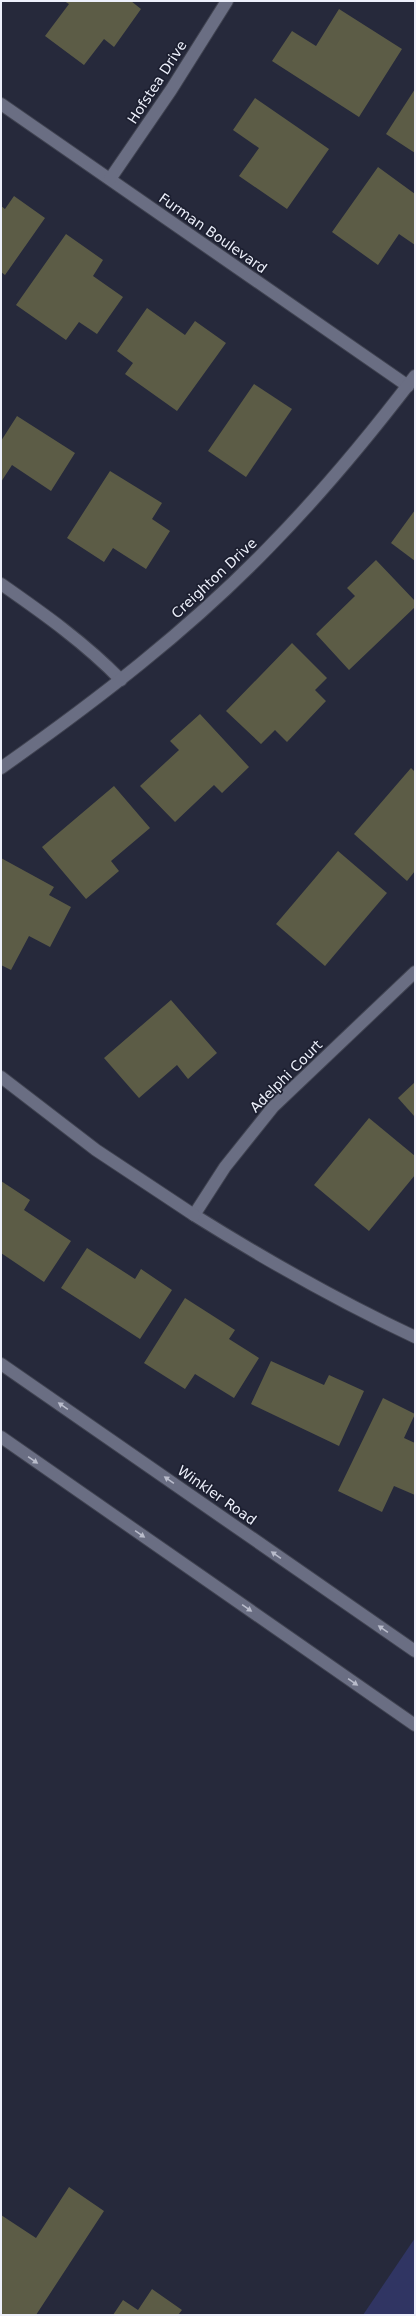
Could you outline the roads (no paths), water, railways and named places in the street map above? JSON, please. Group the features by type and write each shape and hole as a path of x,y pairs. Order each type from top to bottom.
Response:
{"street":[{"name":"Hofstea Drive","path":"110,179 171,90 227,1"},
{"name":"Furman Boulevard","path":"1,104 411,381"},
{"name":"Creighton Drive","path":"1,768 79,713 121,680 209,606 271,546 360,447 411,381"},
{"path":"1,584 67,630 94,652 121,680"},
{"name":"Adelphi Court","path":"194,1215 225,1167 273,1107 415,972"},
{"path":"1,1077 96,1150 194,1215 275,1266 374,1318 415,1337"},
{"name":"Winkler Road","path":"1,1364 415,1651"},
{"path":"1,1437 415,1725"}]}
